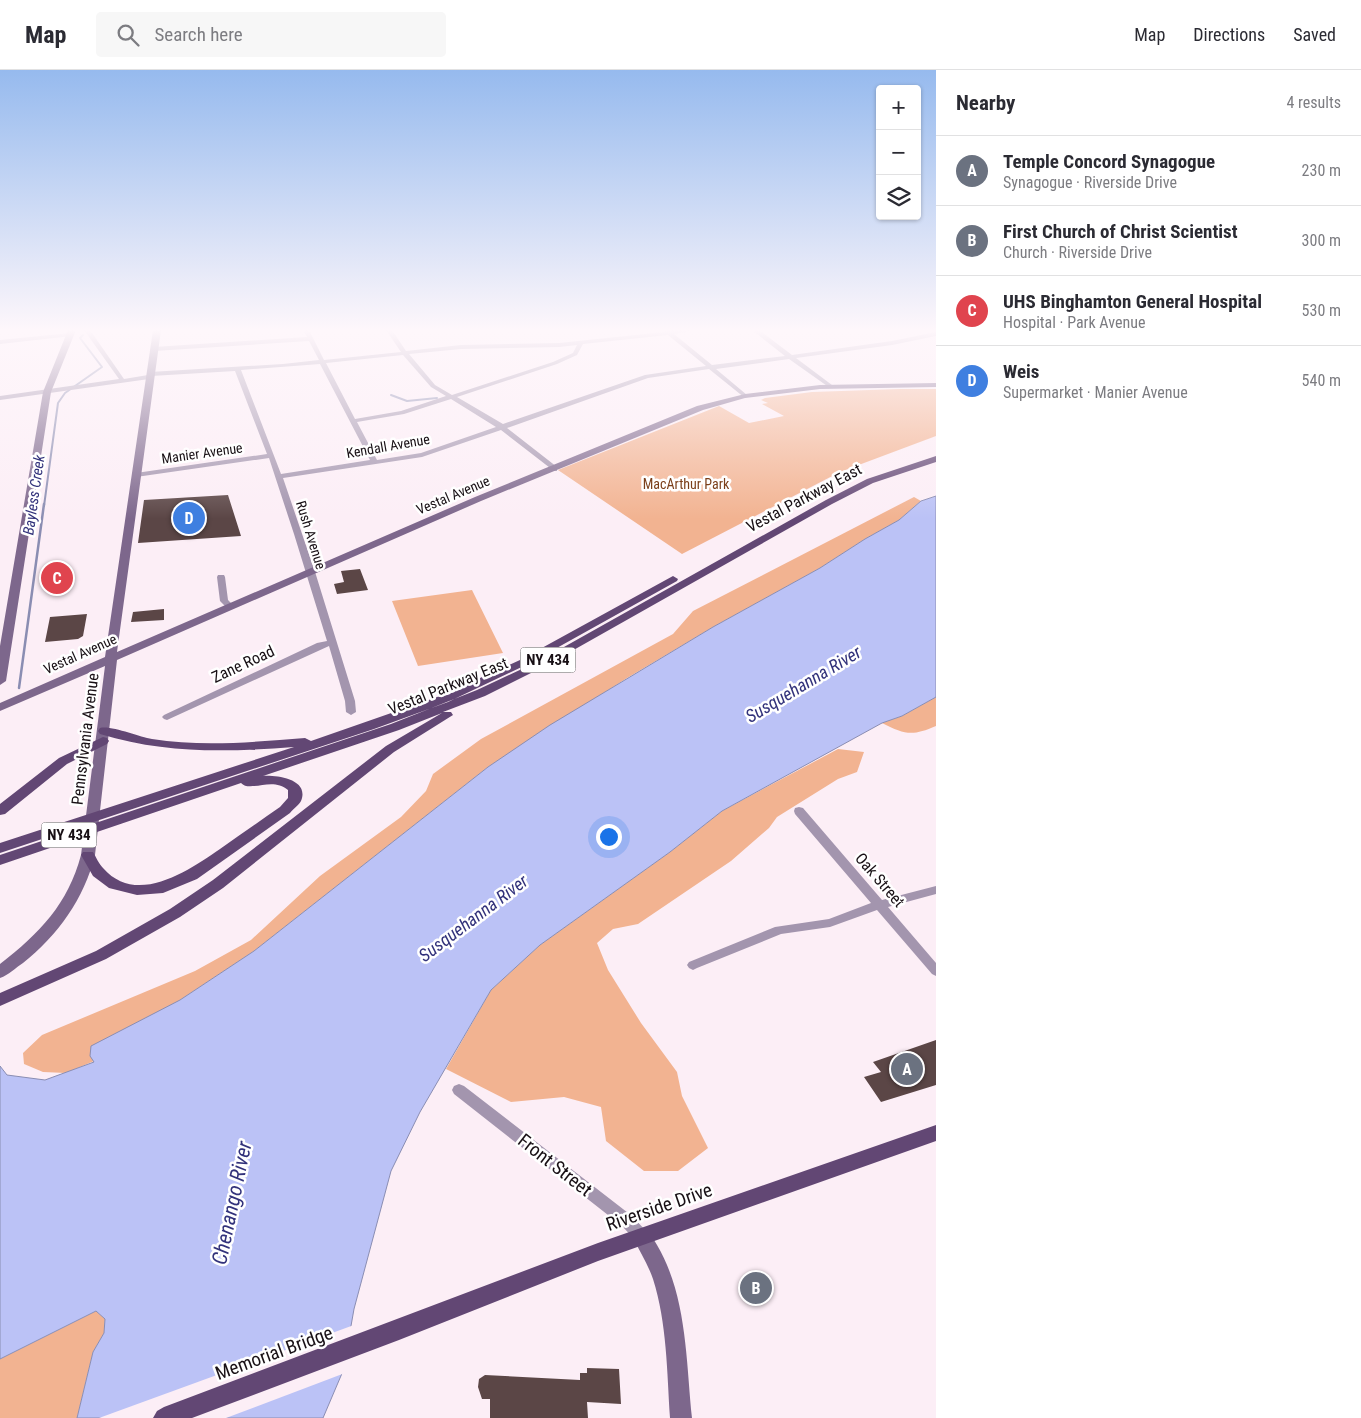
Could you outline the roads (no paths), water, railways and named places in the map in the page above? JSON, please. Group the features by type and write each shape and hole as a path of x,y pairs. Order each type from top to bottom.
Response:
{"main road":[{"name":"Vestal Parkway East","path":"0,848 351,732 444,699 510,670 854,480 878,470 936,453"},
{"name":"Vestal Parkway East","path":"0,860 115,819 176,801 395,727 502,684 554,657 829,502 870,481 936,459"},
{"path":"0,1000 101,955 175,913 218,884 397,744 440,718 500,689 502,684"},
{"path":"0,810 63,761 103,736 188,746 298,742 351,732"},
{"path":"88,856 98,872 118,886 142,890 163,888 192,876 285,810 292,804 296,795 289,784 271,780 240,785 176,801"},
{"name":"Riverside Drive","path":"400,1330 642,1237 936,1133"},
{"name":"Memorial Bridge","path":"164,1418 400,1330"}],"street":[{"path":"0,398 40,393"},
{"path":"0,681 47,393"},
{"name":"Pennsylvania Avenue","path":"0,972 32,947 61,915 77,889 88,856 111,657 148,393"},
{"name":"Rush Avenue","path":"246,393 279,476 332,642 350,701 351,712"},
{"path":"339,393 375,463"},
{"path":"446,393 502,427 554,469"},
{"path":"354,421 402,413 464,393"},
{"name":"Kendall Avenue","path":"279,476 422,455 599,393"},
{"path":"741,393 745,396"},
{"name":"Vestal Avenue","path":"1,704 310,571 700,408 745,396 771,393"},
{"name":"Manier Avenue","path":"136,475 271,456"},
{"path":"221,577 224,601 230,606"},
{"name":"Zane Road","path":"167,717 320,645 332,642"},
{"name":"Oak Street","path":"800,811 936,971"},
{"path":"693,965 779,930 830,924 868,908 936,890"},
{"name":"Front Street","path":"459,1090 627,1221 642,1237 655,1256 667,1291 681,1418"}],"water":[{"path":"936,496 936,697 902,716 882,723 722,811 670,852 540,945 491,990 420,1112 391,1171 354,1309 343,1371 323,1418 77,1418 93,1352 104,1333 105,1319 96,1311 0,1359 0,1066 7,1075 45,1080 94,1062 90,1056 91,1046 180,1000 254,951 488,767 550,725 713,627 820,568 899,520 921,501"}],"waterway":[{"name":"Bayless Creek","path":"44,506 58,403 65,393"},
{"path":"391,395 407,401 437,398"},
{"name":"Bayless Creek","path":"19,688 44,504"}],"place":[{"name":"Weis","path":"189,518"},
{"name":"UHS Binghamton General Hospital","path":"57,578"},
{"name":"Temple Concord Synagogue","path":"907,1069"},
{"name":"First Church of Christ Scientist","path":"756,1288"}],"park label":[{"name":"MacArthur Park","path":"686,484"}],"water label":[{"name":"Susquehanna River","path":"803,684"},
{"name":"Susquehanna River","path":"473,918"},
{"name":"Chenango River","path":"232,1203"}]}
